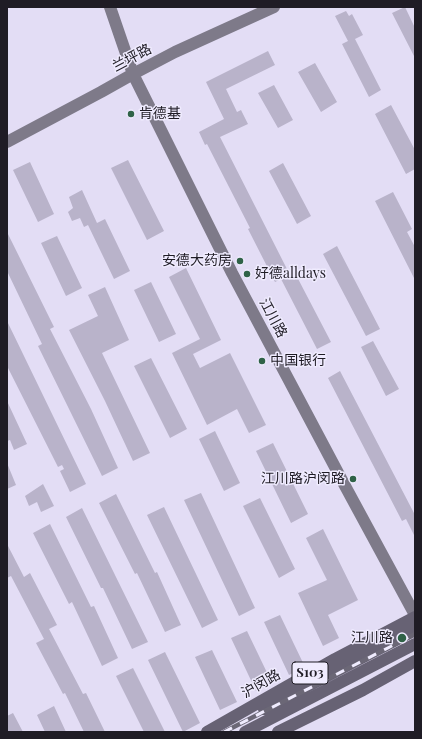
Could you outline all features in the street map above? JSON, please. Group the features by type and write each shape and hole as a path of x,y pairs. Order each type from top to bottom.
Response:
{"main road":[{"name":"江川路","path":"110,7 133,74 236,280 415,616"},
{"name":"兰坪路","path":"7,142 175,52 274,7"},
{"name":"沪闵路","path":"207,732 415,616"},
{"path":"219,732 415,630"},
{"path":"245,732 415,644"},
{"name":"S103","path":"278,732 363,690 415,661"}],"building":[{"path":"405,7 415,28 415,58 392,13"},
{"path":"346,11 349,16 352,14 363,35 355,39 381,90 369,97 342,44 348,41 335,16"},
{"path":"268,51 275,65 226,89 237,112 241,110 248,124 220,137 290,275 295,273 331,342 317,349 281,279 275,282 248,229 250,228 207,144 205,145 199,132 224,119 206,82"},
{"path":"315,63 337,102 321,112 298,72"},
{"path":"274,85 293,120 278,128 258,93"},
{"path":"391,105 415,150 415,169 406,174 375,114"},
{"path":"128,160 164,231 147,240 111,168"},
{"path":"30,162 54,214 38,222 13,170"},
{"path":"283,163 311,216 297,224 269,171"},
{"path":"82,190 97,223 105,219 130,271 114,279 88,225 84,227 80,218 72,221 68,212 73,208 69,197"},
{"path":"393,192 412,229 407,232 415,247 415,280 375,201"},
{"path":"7,232 54,327 50,329 91,409 118,468 102,476 38,346 42,344 7,271"},
{"path":"57,236 82,288 66,296 41,243"},
{"path":"337,246 380,329 366,336 323,254"},
{"path":"186,268 221,340 193,354 200,368 230,353 266,425 249,433 237,409 207,425 172,353 200,339 169,277"},
{"path":"151,282 176,334 159,342 134,290"},
{"path":"105,287 129,340 102,353 150,453 133,461 69,330 98,316 88,295"},
{"path":"7,321 86,484 70,492 60,471 64,469 62,465 58,467 7,366"},
{"path":"373,341 399,389 386,396 361,347"},
{"path":"151,358 187,429 170,438 134,366"},
{"path":"340,371 415,515 415,537 406,519 402,521 328,378"},
{"path":"7,401 27,444 14,450 10,440 7,441"},
{"path":"215,431 240,483 224,491 199,439"},
{"path":"273,443 308,514 291,523 256,451"},
{"path":"7,463 16,485 7,489"},
{"path":"43,484 54,506 41,512 37,502 29,506 25,496"},
{"path":"201,493 255,608 239,616 184,500"},
{"path":"116,494 155,573 157,572 181,625 165,632 137,573 135,574 99,503"},
{"path":"260,498 295,569 279,578 243,506"},
{"path":"164,507 218,620 202,628 147,515"},
{"path":"82,508 148,642 132,649 103,588 101,588 66,517"},
{"path":"50,524 91,607 94,606 118,658 102,666 72,602 69,604 33,533"},
{"path":"323,529 358,600 328,615 339,638 323,646 298,593 327,580 306,538"},
{"path":"7,544 24,577 30,573 57,625 49,629 83,694 86,693 105,732 84,732 65,693 63,694 36,643 44,639 11,576 7,578"},
{"path":"280,615 305,667 289,675 264,622"},
{"path":"247,631 272,683 256,691 231,638"},
{"path":"212,650 237,702 220,710 195,657"},
{"path":"165,652 200,723 183,732 148,660"},
{"path":"133,668 165,732 144,732 116,676"},
{"path":"54,706 66,732 45,732 37,715"},
{"path":"13,713 23,732 7,732 7,716"}],"railway":[{"path":"224,732 415,634"}],"place":[{"name":"肯德基","path":"131,114"},
{"name":"安德大药房","path":"240,261"},
{"name":"好德alldays","path":"247,274"},
{"name":"中国银行","path":"262,361"},
{"name":"江川路沪闵路","path":"353,479"},
{"name":"江川路","path":"402,638"}]}
